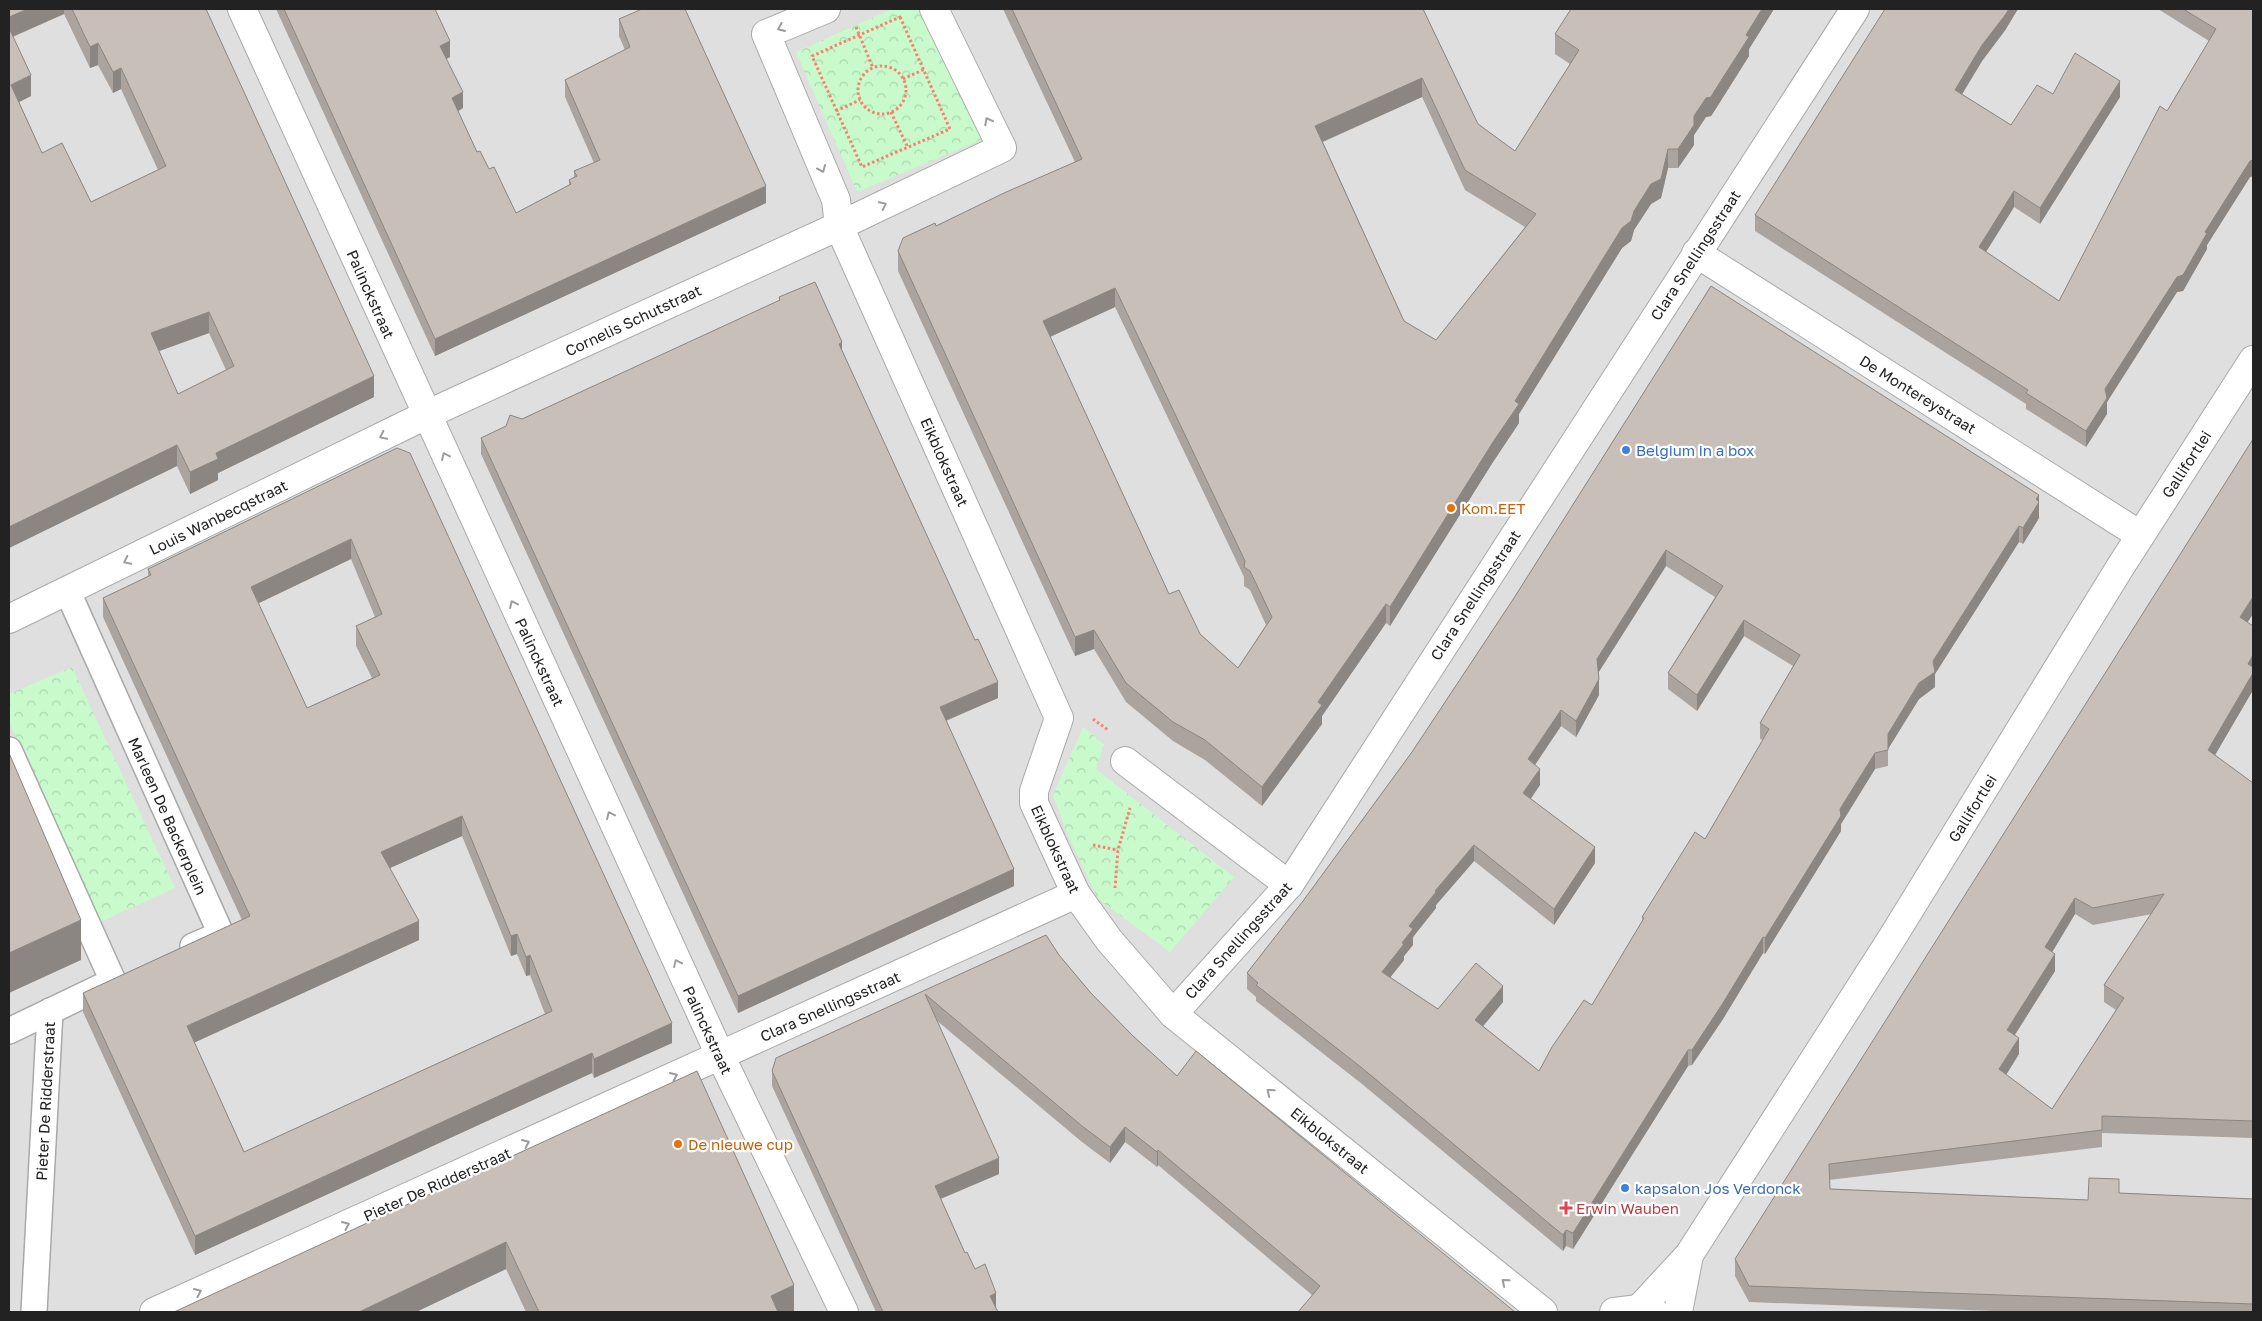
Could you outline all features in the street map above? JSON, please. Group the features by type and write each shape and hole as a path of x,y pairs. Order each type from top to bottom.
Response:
{"street":[{"name":"Palinckstraat","path":"242,9 720,1055 844,1312"},
{"path":"826,9 766,34 836,200 839,226"},
{"name":"Cornelis Schutstraat","path":"426,414 839,226 1002,148 934,9"},
{"name":"Clara Snellingsstraat","path":"1173,1014 1289,885 1855,9"},
{"name":"Eikblokstraat","path":"839,226 1059,718 1034,791 1034,803 1076,894 1109,940 1173,1014 1543,1312"},
{"name":"De Montereystraat","path":"1696,253 2140,536"},
{"name":"Gallifortlei","path":"1635,1311 1689,1255 1897,930 2140,536 2253,360"},
{"name":"Louis Wanbecqstraat","path":"9,618 426,414"},
{"name":"Marleen De Backerplein","path":"67,590 221,934 176,954"},
{"path":"9,750 122,978 50,1010 9,1031"},
{"path":"1129,764 1289,885"},
{"name":"Clara Snellingsstraat","path":"720,1055 1076,894"},
{"name":"Pieter De Ridderstraat","path":"34,1312 50,1010"},
{"name":"Pieter De Ridderstraat","path":"154,1312 720,1055"},
{"name":"Gallifortlei","path":"1678,1312 1689,1255"}],"path":[{"path":"900,17 950,129 908,148 862,167 812,56 900,17"},
{"path":"855,26 873,68"},
{"path":"886,66 893,69 903,79 905,94 902,101 891,112 875,113 868,109 860,100 858,88 860,80 864,73 873,68 886,66"},
{"path":"891,112 925,185"},
{"path":"1059,718 1081,711 1123,740 1129,764 1133,797 1118,850 1109,940"}],"shaded area":[{"path":"9,9 2253,9 2253,1312 9,1312"}],"green space":[{"path":"892,9 920,9 981,140 857,192 796,52"},
{"path":"72,667 175,888 100,922 9,722 9,694"},
{"path":"1083,727 1104,744 1096,769 1234,877 1170,952 1098,899 1069,838 1053,795"}],"building":[{"path":"9,9 28,9 9,17"},
{"path":"72,9 206,9 374,376 216,453 218,459 190,472 177,445 9,527 9,28 31,75 11,85 42,153 62,143 91,202 166,166 121,68 113,72 98,43 90,47","holes":["209,312 234,366 178,394 151,333"]},
{"path":"284,9 435,9 450,41 440,46 463,92 452,98 477,152 480,151 489,169 494,167 516,213 571,184 569,180 577,176 574,171 600,160 565,80 630,47 619,19 642,9 685,9 766,186 435,339"},
{"path":"1012,9 1423,9 1478,124 1515,151 1579,50 1555,34 1571,9 1762,9 1746,35 1749,37 1711,97 1706,98 1694,116 1694,125 1678,149 1668,149 1661,179 1651,184 1634,211 1631,221 1622,228 1515,401 1519,404 1493,442 1390,607 1386,604 1318,702 1322,705 1262,787 1205,740 1173,722 1126,683 1094,630 1075,637 898,251 903,238 935,223 936,226 1004,193 1082,159","holes":["1422,78 1465,170 1536,214 1436,340 1404,321 1315,126","1115,288 1245,561 1244,567 1250,571 1272,617 1238,668 1200,634 1179,590 1169,594 1043,321"]},
{"path":"1885,9 2009,9 1982,45 1955,90 2011,125 2037,85 2053,94 2075,53 2120,81 2040,208 2014,191 1979,247 2059,301 2160,106 2167,111 2216,29 2183,9 2253,9 2253,160 2250,161 2205,232 2207,233 2183,275 2177,277 2105,389 2107,398 2086,431 2026,393 2028,390 1755,215"},
{"path":"815,282 842,342 839,344 975,640 978,639 998,682 940,707 1014,869 738,996 481,438 506,426 510,415 522,419 780,300 779,297"},
{"path":"1711,286 2039,495 2036,499 2039,502 2023,528 2019,526 1933,661 1935,672 1919,683 1888,734 1888,750 1875,753 1840,809 1841,816 1723,1003 1692,1050 1688,1050 1573,1233 1566,1230 1563,1235 1362,1068 1256,985 1258,983 1247,973 1303,901 1412,752 1514,598","holes":["1666,550 1723,586 1668,673 1697,695 1744,620 1800,655 1760,723 1769,729 1705,839 1695,832 1642,917 1644,918 1592,1005 1584,1000 1552,1047 1539,1071 1475,1020 1503,986 1476,963 1438,1009 1382,972 1413,929 1409,926 1435,891 1474,845 1554,909 1595,847 1523,793 1540,769 1528,759 1561,710 1576,721 1599,679 1597,659"]},
{"path":"2253,439 2253,597 2240,617 2253,626 2253,655 2248,664 2253,667 2253,673 2208,750 2253,783 2253,1121 2102,1116 2102,1130 1829,1164 1830,1189 2088,1200 2089,1178 2119,1179 2119,1193 2253,1199 2253,1304 1749,1286 1735,1259","holes":["2164,894 2104,985 2124,998 2052,1109 1999,1069 2019,1038 2007,1030 2055,954 2045,947 2075,898 2093,908"]},
{"path":"397,448 410,453 672,1023 594,1059 592,1053 195,1236 83,993 250,916 103,598 151,575 148,569","holes":["351,539 382,614 356,626 380,675 307,708 251,587","462,816 511,936 517,934 526,957 530,955 552,1011 244,1152 187,1026 419,921 381,852"]},
{"path":"9,753 81,920 9,953"},
{"path":"1046,935 1059,955 1090,992 1132,1035 1177,1076 1196,1051 1515,1312 1298,1312 1320,1286 1158,1150 1157,1152 1125,1127 1110,1147 1082,1126 925,994 999,1158 935,1186 965,1253 967,1252 975,1269 985,1264 996,1293 990,1296 998,1312 883,1312 772,1071 776,1058"},
{"path":"697,1071 794,1285 771,1296 778,1312 539,1312 506,1242 359,1312 174,1312"}],"place":[{"name":"Belgium in a box","path":"1626,450"},
{"name":"Kom.EET","path":"1451,508"},
{"name":"De nieuwe cup","path":"678,1144"},
{"name":"kapsalon Jos Verdonck","path":"1625,1188"},
{"name":"Erwin Wauben","path":"1566,1208"}]}
